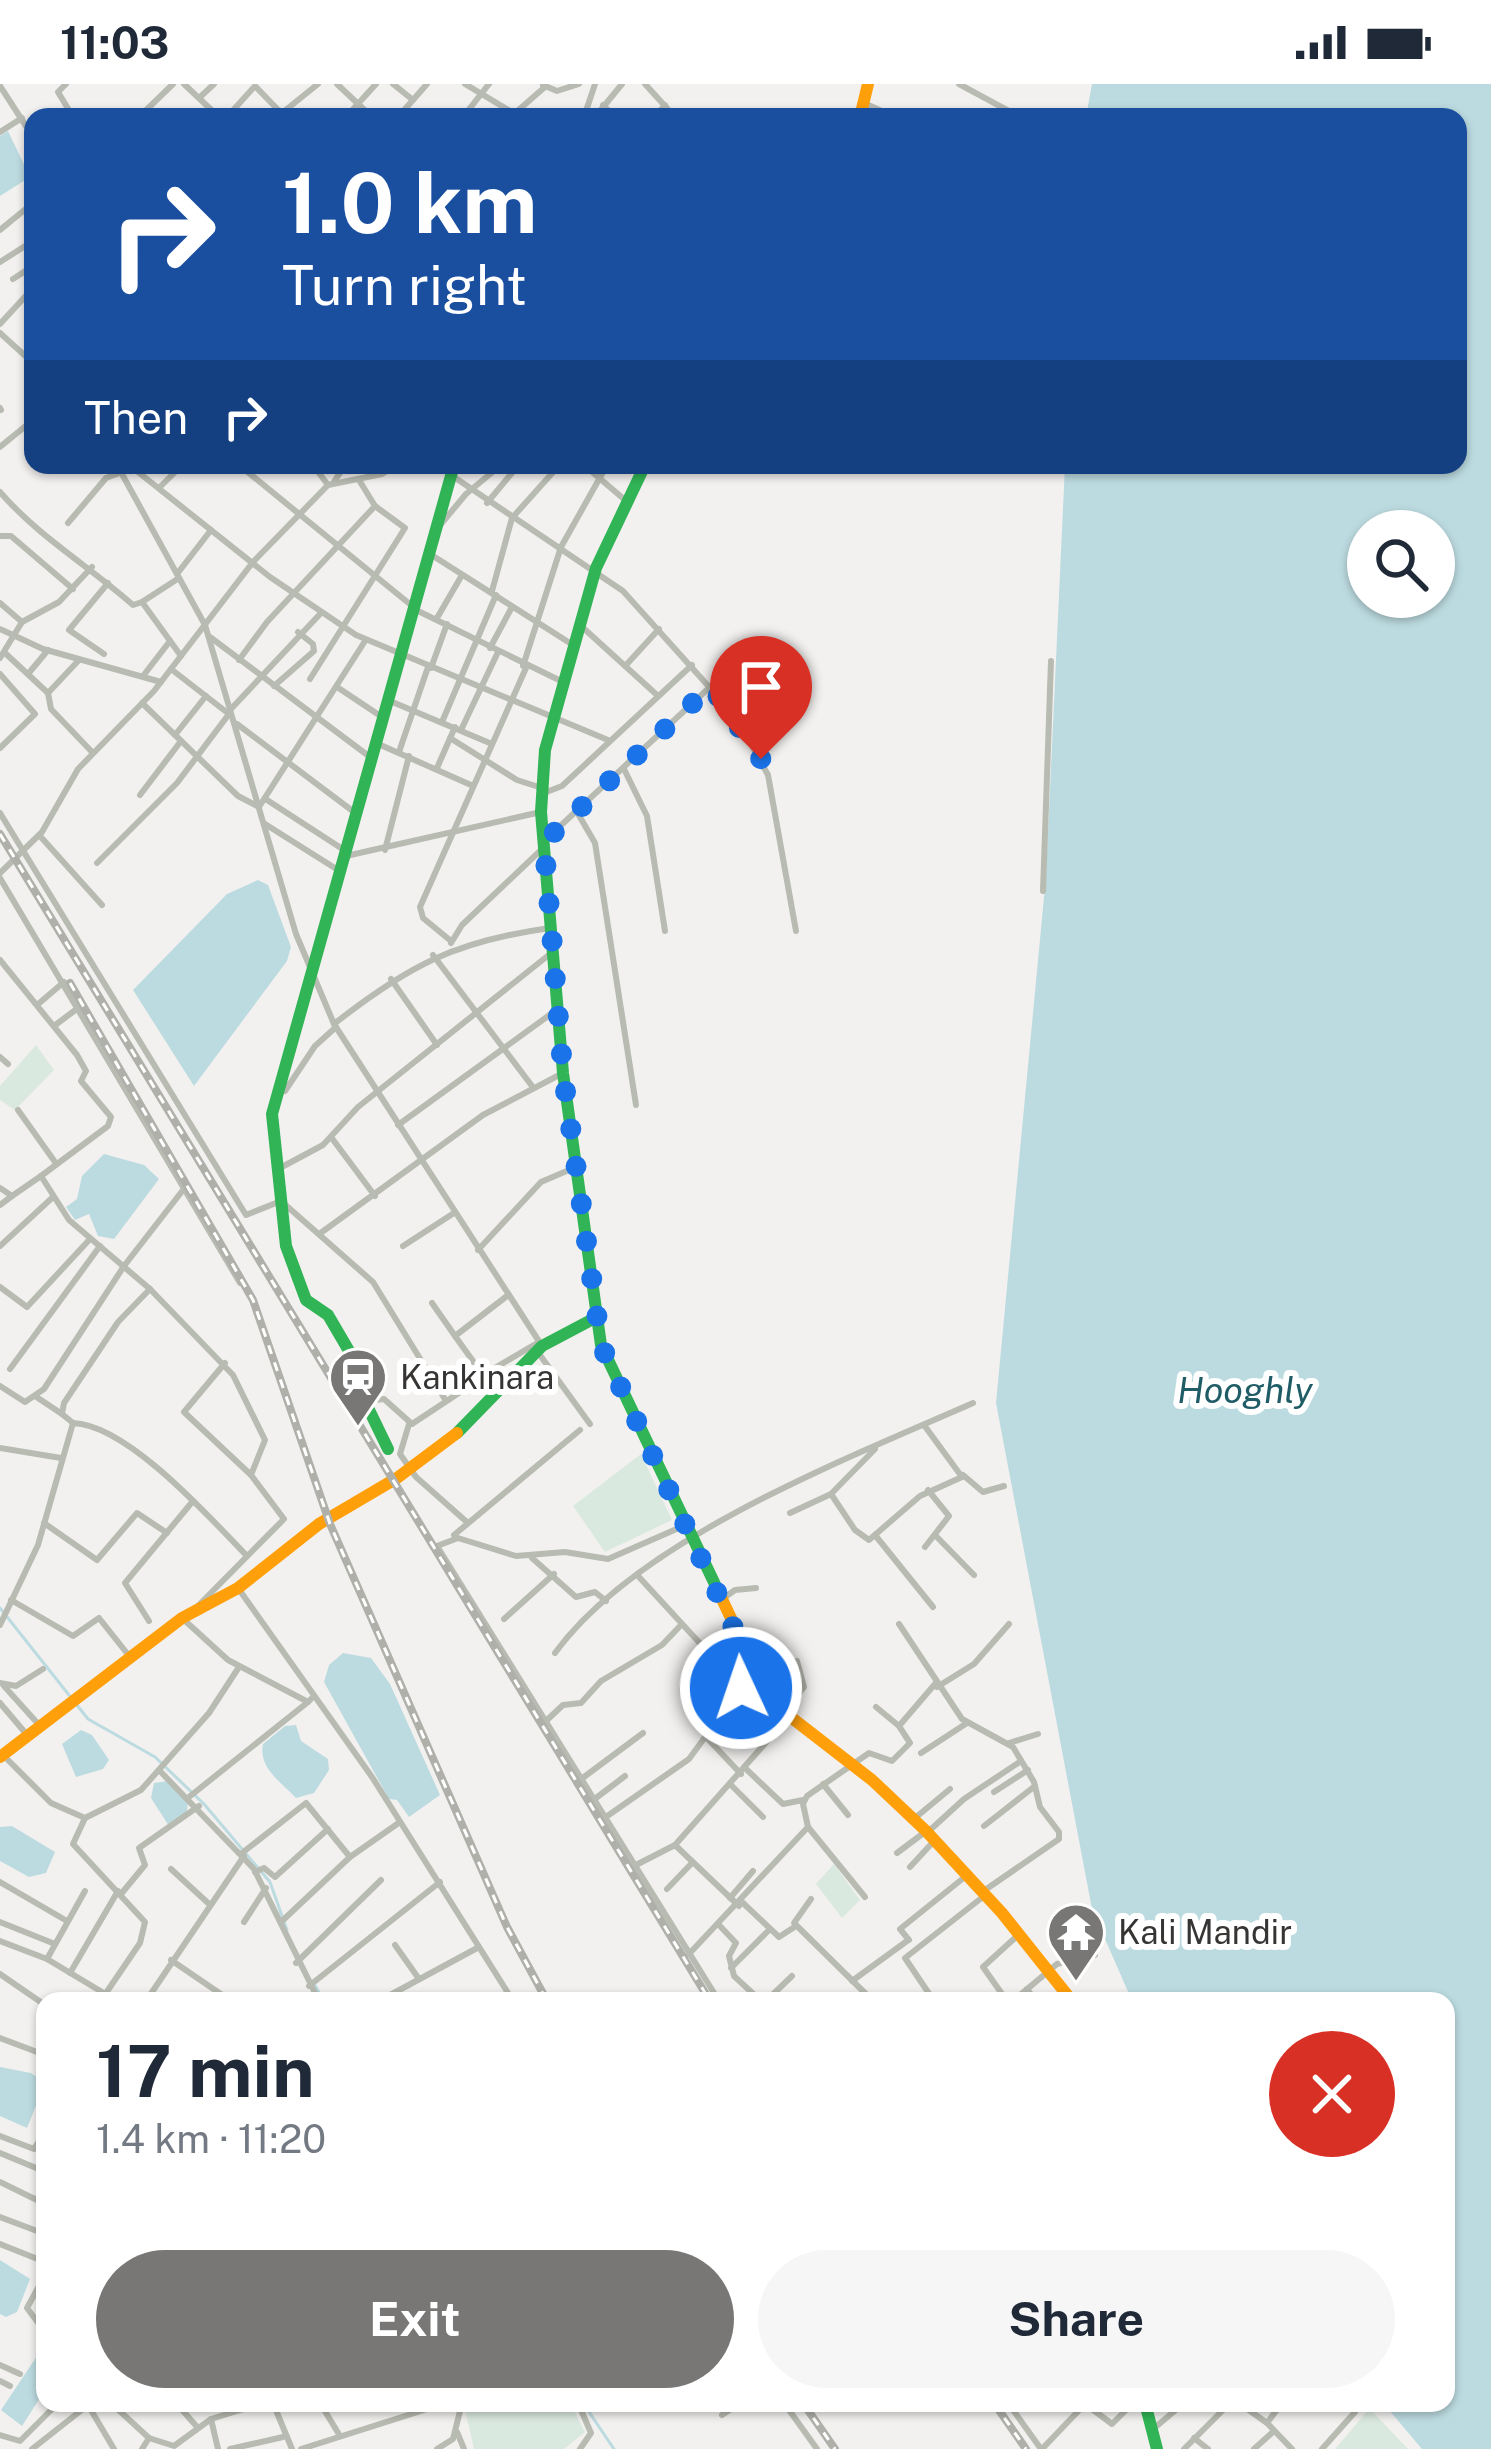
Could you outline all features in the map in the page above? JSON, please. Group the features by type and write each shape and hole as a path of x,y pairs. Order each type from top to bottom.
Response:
{"main road":[{"path":"388,1449 364,1401 352,1356 331,1319 304,1296 286,1246 274,1101 451,474"},
{"path":"640,474 596,568 561,681 551,716 541,812 563,1073 595,1318 612,1375 691,1529 757,1678 780,1713 853,1764 931,1833 1064,1992"},
{"path":"6,1753 188,1614 238,1588 319,1524 397,1478 465,1426 540,1346 595,1318"},
{"path":"1147,2412 1157,2449"}],"street":[{"path":"148,108 173,84"},
{"path":"184,84 212,108"},
{"path":"199,98 214,84"},
{"path":"290,108 318,84"},
{"path":"338,84 362,108"},
{"path":"356,108 376,84"},
{"path":"393,84 413,100"},
{"path":"406,108 427,84"},
{"path":"465,84 503,108"},
{"path":"470,108 490,84"},
{"path":"522,108 544,85 556,91 579,84"},
{"path":"601,108 622,84"},
{"path":"645,84 668,108"},
{"path":"959,84 1003,108"},
{"path":"0,86 23,117 0,132"},
{"path":"233,108 255,86 274,108"},
{"path":"603,105 606,108"},
{"path":"0,230 24,210"},
{"path":"13,279 24,272"},
{"path":"0,324 24,298"},
{"path":"0,447 24,427"},
{"path":"68,523 111,474"},
{"path":"121,474 206,626 311,973 335,1026 590,1424"},
{"path":"142,474 321,613 366,640 608,740"},
{"path":"158,489 173,474"},
{"path":"249,474 411,606 561,681"},
{"path":"322,474 330,484"},
{"path":"240,1283 0,876 40,836 66,784 161,682 253,562 338,474"},
{"path":"330,484 375,474"},
{"path":"456,474 487,503 596,568 692,665 751,739 768,775 796,931"},
{"path":"433,530 443,528 471,488 489,474"},
{"path":"487,503 510,474"},
{"path":"442,722 494,594 512,518 551,474"},
{"path":"594,474 626,500"},
{"path":"450,945 420,911 471,785 514,701 562,547 600,474"},
{"path":"310,679 405,528 375,506 359,480"},
{"path":"0,493 42,535 92,567 133,605 178,576 211,530"},
{"path":"239,660 375,506"},
{"path":"0,536 11,536 73,589"},
{"path":"426,552 573,645"},
{"path":"92,567 73,589 22,622 2,656 48,693 54,702 51,709 94,753"},
{"path":"437,619 462,575"},
{"path":"104,653 69,630 108,583"},
{"path":"142,602 181,656"},
{"path":"0,603 22,622"},
{"path":"437,769 482,688 512,607"},
{"path":"97,863 184,775 196,753 260,675 321,613"},
{"path":"399,752 447,624"},
{"path":"579,624 657,695"},
{"path":"0,629 48,650 161,682"},
{"path":"627,664 659,629"},
{"path":"274,686 314,651 313,644 298,632"},
{"path":"209,636 314,719 372,750 399,752 471,785"},
{"path":"142,677 170,640"},
{"path":"259,807 366,640"},
{"path":"28,674 48,650"},
{"path":"48,693 79,660"},
{"path":"1043,891 1051,661"},
{"path":"451,738 544,791 562,786 692,665"},
{"path":"171,669 354,812"},
{"path":"0,674 35,714 0,748"},
{"path":"285,1091 310,1051 335,1026 391,979 450,945 544,845 711,686"},
{"path":"337,687 382,717"},
{"path":"140,795 206,696"},
{"path":"387,700 492,744"},
{"path":"142,703 246,803 259,807"},
{"path":"385,850 410,756"},
{"path":"624,769 647,816 665,931"},
{"path":"267,800 342,859"},
{"path":"266,824 342,859 541,812"},
{"path":"578,812 595,843 636,1105"},
{"path":"0,813 246,1215 281,1201 322,1232 373,1282 446,1401"},
{"path":"40,836 102,905"},
{"path":"450,945 550,928"},
{"path":"278,1169 331,1137 358,1107 378,1096 553,952"},
{"path":"433,956 506,1044 532,1086"},
{"path":"0,960 85,1069 81,1082 111,1117 104,1130 0,1205"},
{"path":"391,979 438,1046"},
{"path":"37,1005 64,982"},
{"path":"54,1026 78,1008"},
{"path":"398,1125 558,1010"},
{"path":"0,1057 8,1064"},
{"path":"322,1232 532,1086 563,1073"},
{"path":"18,1110 55,1162"},
{"path":"331,1137 375,1196"},
{"path":"478,1250 541,1182 576,1167"},
{"path":"41,1177 91,1239 150,1289 224,1364 266,1440 251,1475"},
{"path":"0,1188 12,1196"},
{"path":"0,1386 26,1402 50,1382 124,1266 182,1190"},
{"path":"0,1246 53,1197"},
{"path":"404,1246 454,1213"},
{"path":"0,1287 27,1307 91,1239"},
{"path":"10,1369 100,1246"},
{"path":"62,1414 64,1403 112,1330 150,1289"},
{"path":"455,1336 507,1296"},
{"path":"432,1303 483,1375"},
{"path":"469,1523 416,1478 400,1454 409,1424 483,1375 540,1346"},
{"path":"224,1364 184,1412 251,1475 285,1516 188,1614 239,1667 311,1699"},
{"path":"34,1396 73,1423 88,1424 123,1444 193,1501 247,1556"},
{"path":"364,1401 385,1399 409,1424"},
{"path":"529,1557 565,1552 608,1559 691,1529 973,1403"},
{"path":"2,1618 44,1523 73,1423"},
{"path":"923,1425 983,1492 1004,1486"},
{"path":"580,1430 437,1546 713,1992"},
{"path":"790,1514 831,1494 878,1446"},
{"path":"0,1448 62,1458"},
{"path":"831,1494 864,1540 928,1490 963,1475"},
{"path":"925,1547 949,1513 928,1490"},
{"path":"149,1622 125,1583 193,1501"},
{"path":"44,1523 98,1560 137,1513 167,1533"},
{"path":"555,1654 575,1626 691,1529"},
{"path":"935,1534 974,1575"},
{"path":"875,1535 932,1607"},
{"path":"450,1538 529,1557 573,1594 595,1592 606,1601"},
{"path":"504,1618 554,1574"},
{"path":"639,1577 741,1685"},
{"path":"238,1588 400,1822 507,1992"},
{"path":"720,1600 734,1590 756,1588"},
{"path":"10,1600 74,1636 99,1618 130,1658"},
{"path":"899,1624 936,1685 967,1723 1009,1743 1022,1760 1040,1807 1059,1839 983,1894 904,1962 927,1992"},
{"path":"899,1726 936,1685 974,1664 1009,1624"},
{"path":"545,1722 565,1704 579,1704 601,1682 662,1645 681,1625"},
{"path":"765,1725 804,1687 797,1661"},
{"path":"115,1992 146,1929 143,1916 73,1844 85,1818 127,1801 162,1767 209,1713 239,1667"},
{"path":"2,1684 16,1686 43,1670"},
{"path":"603,1819 680,1766 707,1738 741,1685 757,1678"},
{"path":"2,1684 40,1726"},
{"path":"698,1691 722,1713"},
{"path":"634,1866 675,1845 769,1739 765,1725 736,1695"},
{"path":"192,1795 311,1699"},
{"path":"0,1703 28,1736"},
{"path":"707,1738 783,1804 803,1800 871,1752 892,1761 907,1751 910,1743 899,1726 876,1707"},
{"path":"921,1753 967,1723"},
{"path":"580,1780 643,1733"},
{"path":"1009,1743 1038,1734"},
{"path":"0,1738 6,1753 51,1803 85,1818"},
{"path":"897,1853 931,1833 1022,1760"},
{"path":"162,1767 258,1870 316,1992"},
{"path":"994,1792 1028,1770"},
{"path":"592,1801 625,1776"},
{"path":"823,1784 848,1815"},
{"path":"731,1785 763,1817"},
{"path":"984,1826 1035,1786"},
{"path":"915,1818 950,1789"},
{"path":"803,1800 808,1827 866,1897"},
{"path":"151,1992 244,1852 304,1803 350,1857"},
{"path":"70,1972 119,1893 145,1865 139,1848 199,1806"},
{"path":"284,1920 350,1857 400,1822"},
{"path":"689,1954 741,1904 808,1827"},
{"path":"258,1870 275,1877 328,1829"},
{"path":"910,1867 931,1833"},
{"path":"675,1845 691,1864 780,1938 796,1925"},
{"path":"667,1889 691,1864"},
{"path":"170,1870 208,1903"},
{"path":"730,1898 753,1870"},
{"path":"916,1950 900,1929 969,1874"},
{"path":"299,1961 381,1880"},
{"path":"0,1882 67,1921"},
{"path":"313,1984 369,1934 440,1882"},
{"path":"244,1922 266,1888"},
{"path":"47,1959 85,1892"},
{"path":"811,1899 794,1918 796,1925 864,1992"},
{"path":"0,1922 55,1943"},
{"path":"720,1926 736,1943 729,1956 731,1968 755,1992"},
{"path":"731,1968 770,1929"},
{"path":"1003,1992 983,1966 1017,1936"},
{"path":"852,1981 909,1940"},
{"path":"0,1941 47,1959 101,1992"},
{"path":"395,1945 419,1978"},
{"path":"395,1992 479,1947"},
{"path":"1023,1992 1047,1971 1095,1954"},
{"path":"170,1960 218,1992"},
{"path":"0,1974 15,1979 36,1997"},
{"path":"774,1992 792,1976"},
{"path":"0,2038 36,2052"},
{"path":"0,2136 34,2149 36,2146"},
{"path":"0,2153 36,2168"},
{"path":"0,2182 36,2200"},
{"path":"0,2217 36,2231"},
{"path":"0,2244 36,2258"},
{"path":"36,2292 27,2308 36,2320"},
{"path":"0,2365 20,2374"},
{"path":"0,2381 10,2386"},
{"path":"0,2435 20,2441 49,2412"},
{"path":"32,2449 77,2412"},
{"path":"92,2412 114,2449"},
{"path":"122,2412 149,2438 174,2446 211,2419 234,2412"},
{"path":"184,2412 199,2428"},
{"path":"276,2412 292,2449"},
{"path":"326,2412 340,2435"},
{"path":"301,2449 403,2412"},
{"path":"460,2412 457,2432 464,2449"},
{"path":"580,2449 591,2433 582,2412"},
{"path":"722,2416 728,2412"},
{"path":"791,2412 817,2449"},
{"path":"1014,2412 1041,2449 1077,2412"},
{"path":"1096,2412 1112,2424 1124,2412"},
{"path":"1152,2430 1173,2412"},
{"path":"1184,2449 1223,2412"},
{"path":"1249,2412 1292,2449"},
{"path":"1267,2423 1275,2412"},
{"path":"1322,2449 1355,2412"},
{"path":"211,2419 218,2449"},
{"path":"1254,2449 1274,2431"},
{"path":"437,2449 457,2432"},
{"path":"230,2449 283,2437"},
{"path":"142,2449 149,2438"},
{"path":"1193,2438 1208,2449"},
{"path":"801,2449 811,2440"}],"shaded area":[{"path":"36,1045 54,1070 15,1110 0,1100 0,1086"},
{"path":"641,1454 672,1520 605,1552 573,1506"},
{"path":"834,1864 860,1900 842,1918 816,1884"},
{"path":"466,2412 575,2412 585,2432 564,2449 474,2449"},
{"path":"1367,2412 1373,2412 1408,2449 1335,2449"}],"water":[{"name":"Hooghly","path":"1092,84 1491,84 1491,2449 1422,2449 1391,2412 1455,2412 1455,1992 1128,1992 1092,1909 996,1403 1046,876 1065,474 1467,474 1467,108 1088,108"},
{"path":"8,131 24,164 24,181 0,196 0,136"},
{"path":"258,880 268,885 291,947 287,961 194,1086 133,990 227,894"},
{"path":"104,1154 144,1165 159,1179 114,1239 98,1236 89,1214 75,1220 66,1207 77,1199 82,1176"},
{"path":"343,1653 371,1658 390,1684 440,1795 409,1817 397,1800 389,1799 324,1682 329,1665"},
{"path":"296,1725 301,1741 328,1759 329,1770 314,1793 296,1798 272,1774 262,1753 263,1744 285,1726"},
{"path":"81,1730 92,1735 109,1760 103,1769 76,1777 62,1744"},
{"path":"168,1781 188,1801 187,1811 169,1826 151,1798 154,1783"},
{"path":"12,1826 55,1852 46,1873 29,1877 0,1861 0,1827"},
{"path":"0,2067 36,2077 36,2106 27,2128 0,2116"},
{"path":"0,2260 30,2279 17,2312 6,2317 0,2314"},
{"path":"36,2358 36,2404 22,2426 1,2410"}],"waterway":[{"path":"0,1608 88,1719 155,1757 204,1804 270,1882 287,1930"},
{"path":"313,1982 319,1992"},
{"path":"589,2412 614,2449"}],"railway":[{"path":"0,834 705,1992"},
{"path":"70,983 253,1300 330,1524 507,1927 542,1992"},
{"path":"809,2412 835,2449"},
{"path":"1000,2412 1026,2449"}],"traffic: fast":[{"path":"388,1449 358,1387 352,1356 328,1315 306,1300 286,1246 272,1114 451,474"},
{"path":"641,474 596,568 545,750 541,812 563,1073 601,1345 721,1597"},
{"path":"457,1433 542,1346 595,1318"},
{"path":"1147,2412 1157,2449"}],"traffic: slow":[{"path":"862,108 868,84"},
{"path":"0,1757 182,1618 238,1588 319,1524 397,1478 457,1433"},
{"path":"721,1597 770,1701 872,1780 926,1831 1002,1913 1065,1992"}],"place":[{"name":"Kankinara","path":"358,1428"},
{"name":"Kali Mandir","path":"1076,1983"}],"route":[{"path":"741,1688 757,1678 694,1534 601,1345 563,1073 544,842 711,686 761,759"}]}
